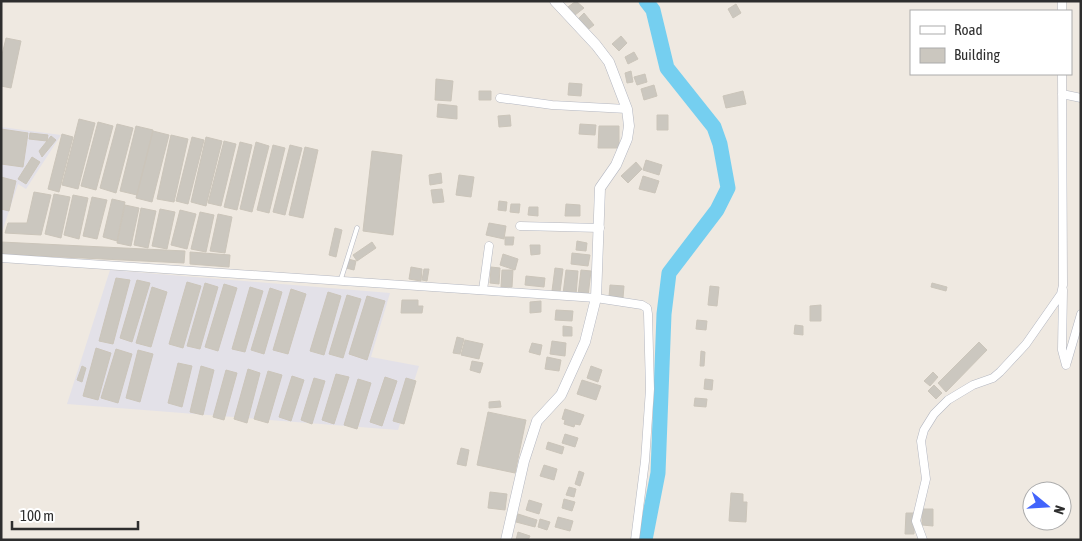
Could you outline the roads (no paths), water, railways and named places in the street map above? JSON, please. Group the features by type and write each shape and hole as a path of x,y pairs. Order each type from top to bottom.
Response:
{"street":[{"path":"506,540 524,461 536,421 560,395 586,342 596,298 600,188 616,165 627,139 627,109 609,62 596,45 555,1"},
{"path":"1062,75 1062,350 1066,364 1081,314"},
{"path":"1062,94 1081,98"},
{"path":"500,98 552,105 627,109"},
{"path":"520,226 600,228"},
{"path":"483,290 489,246"},
{"path":"1,258 596,298 642,305 647,308 648,314 650,389 645,461 635,540"},
{"path":"923,540 916,521 926,480 921,441 924,430 934,414 948,400 973,385 993,378 1000,372 1026,344 1061,294 1063,285"}],"lane":[{"path":"340,282 357,228"}],"waterway":[{"path":"645,540 658,473 664,314 669,273 717,210 728,188 720,144 714,127 667,68 653,10 646,1"}]}
